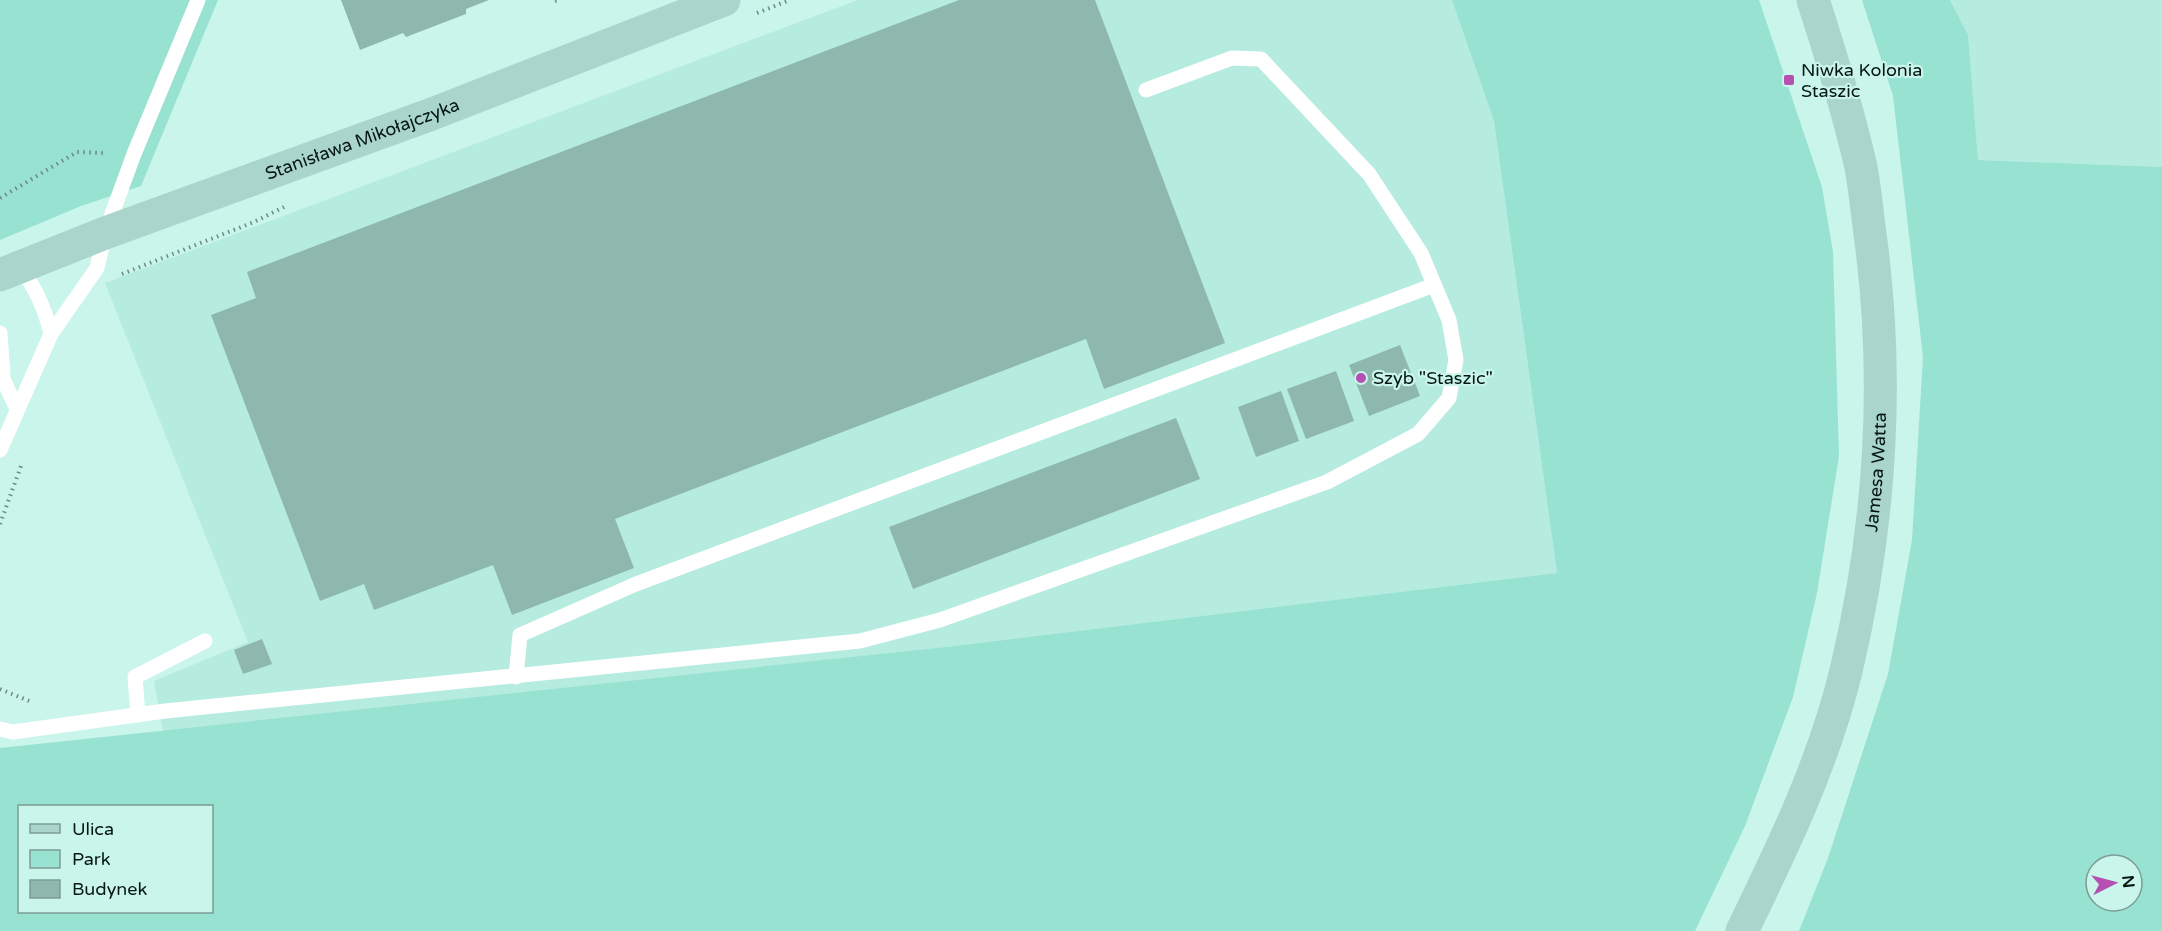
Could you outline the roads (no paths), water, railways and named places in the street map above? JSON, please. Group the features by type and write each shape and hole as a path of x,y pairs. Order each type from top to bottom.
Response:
{"street":[{"name":"Stanisława Mikołajczyka","path":"10,271 105,233 432,114 724,0"},
{"name":"Jamesa Watta","path":"1742,931 1785,842 1818,760 1845,672 1866,573 1880,464 1881,377 1876,278 1861,170 1836,73 1813,0"}],"lane":[{"path":"0,450 16,409 51,334 97,268 105,233 134,154 198,0"},
{"path":"0,729 13,732 138,715 860,641 940,620 1327,482 1418,434 1449,398 1456,360 1449,320 1421,253 1369,174 1262,58 1232,57 1146,90"},
{"path":"10,271 36,291 51,334"},
{"path":"516,677 520,635 625,589 1434,285"},
{"path":"0,333 1,375 16,409"},
{"path":"138,715 135,677 205,641"}],"place":[{"name":"Niwka Kolonia Staszic","path":"1789,80"},
{"name":"Szyb \"Staszic\"","path":"1361,378"}]}
